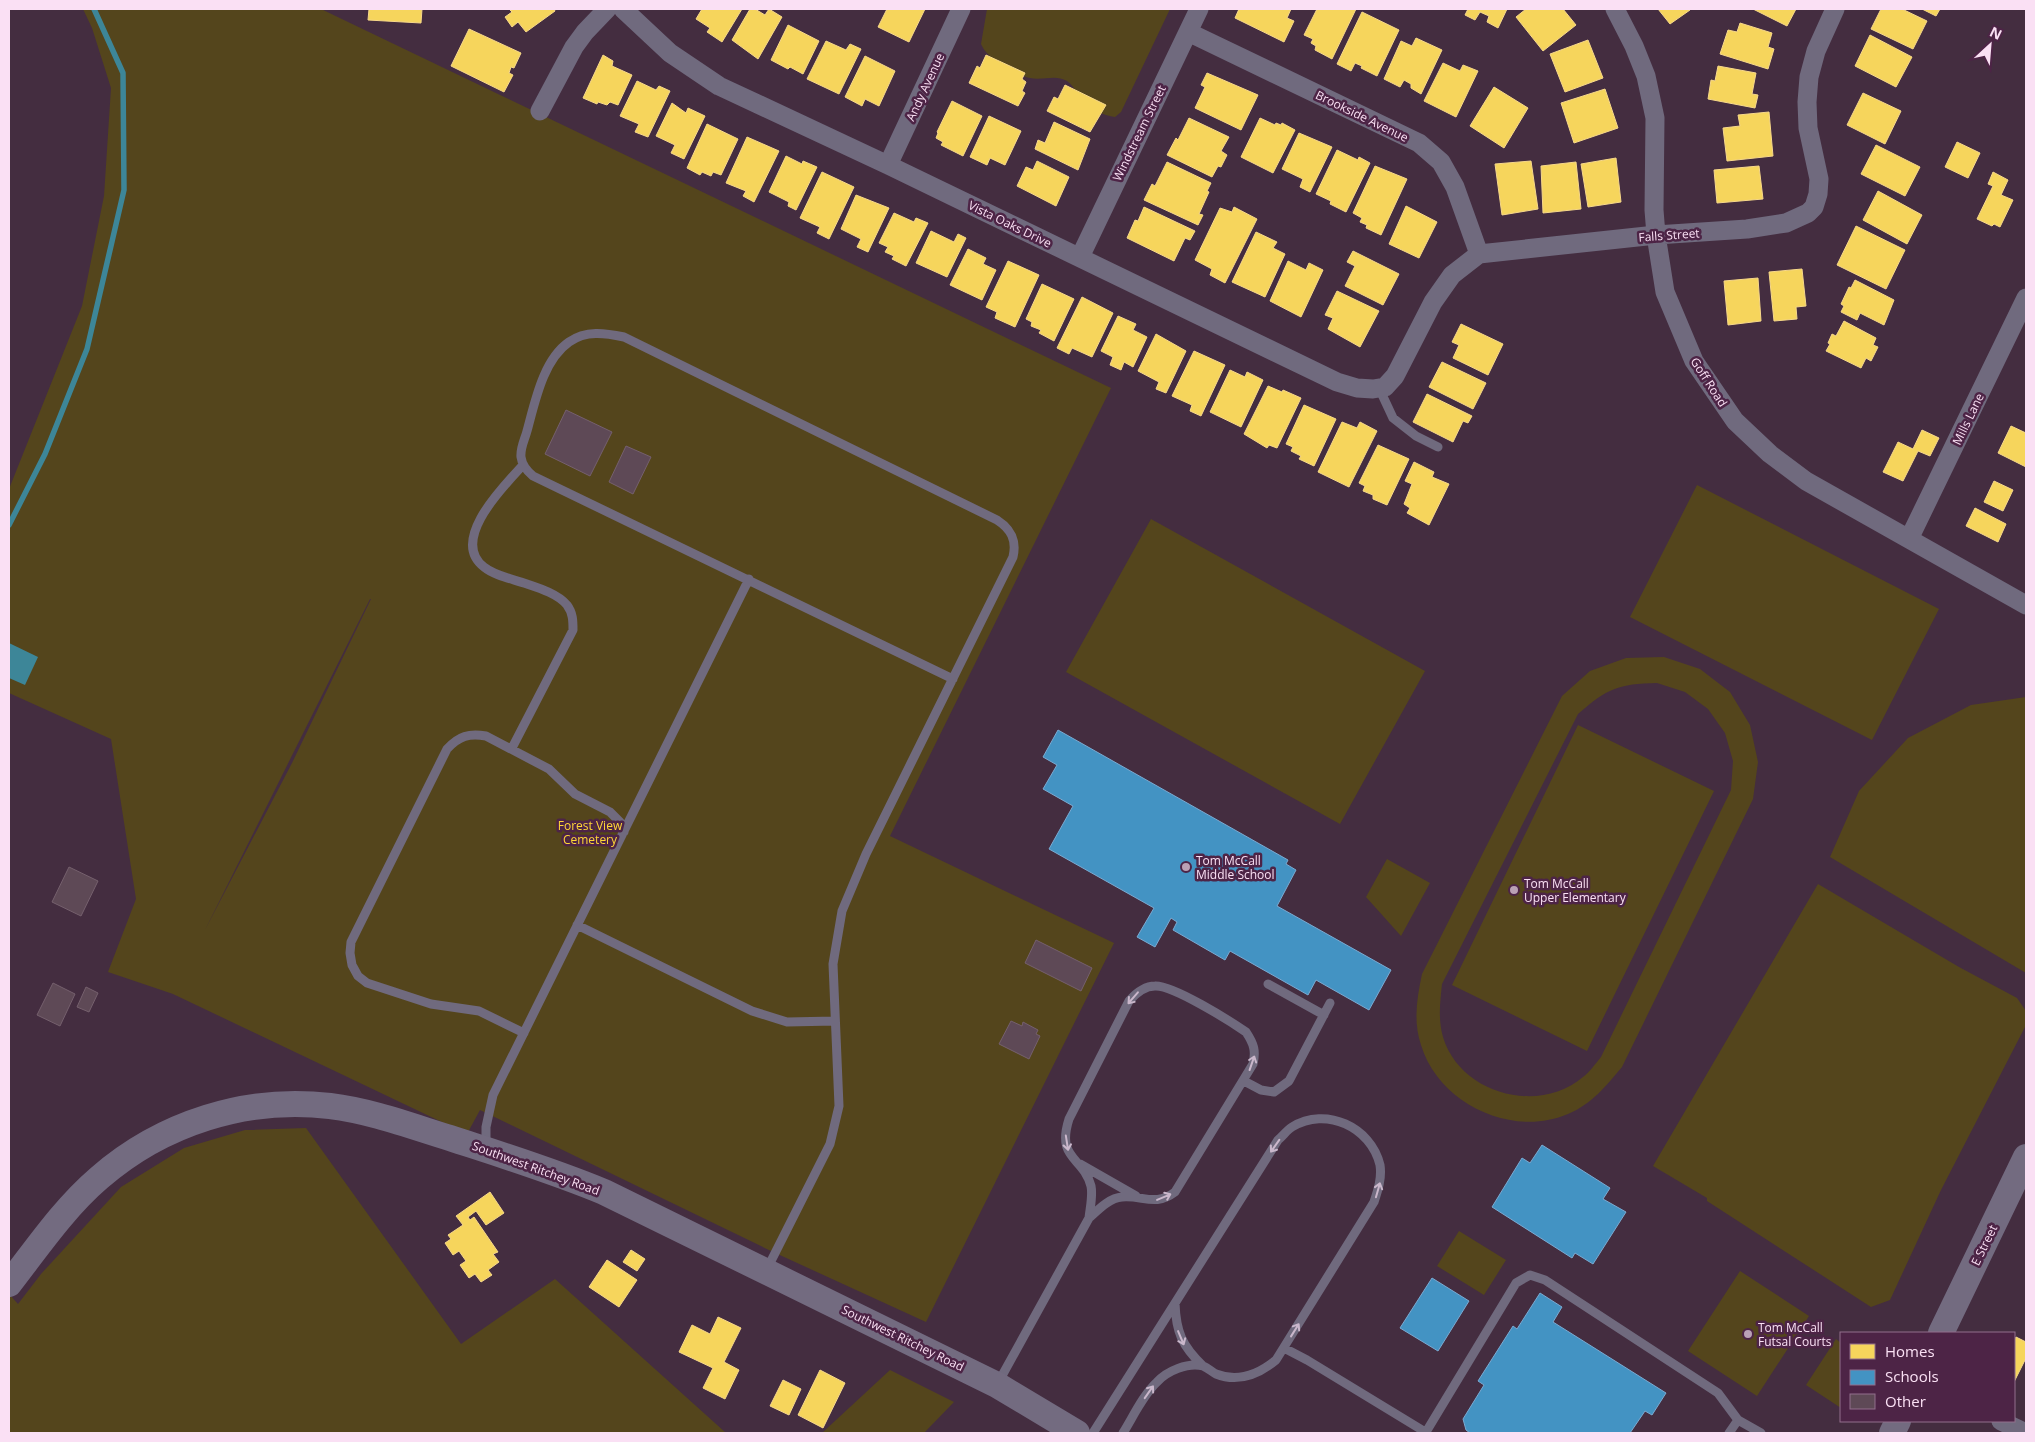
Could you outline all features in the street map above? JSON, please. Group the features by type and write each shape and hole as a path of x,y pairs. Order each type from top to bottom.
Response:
{"street":[{"path":"540,111 574,48 585,32 607,9"},
{"name":"Vista Oaks Drive","path":"623,9 677,59 719,86 888,165 1337,382 1357,388 1382,388"},
{"name":"Andy Avenue","path":"888,165 961,9"},
{"name":"Windstream Street","path":"1080,257 1199,9"},
{"name":"Goff Road","path":"1615,9 1634,46 1646,76 1655,118 1654,210 1665,292 1694,361 1742,430 1806,481 2026,605"},
{"name":"Falls Street","path":"1479,254 1656,235 1747,229 1786,222 1800,217 1814,207 1818,194 1819,179 1808,128 1807,102 1809,78 1816,51 1835,9"},
{"name":"Brookside Avenue","path":"1188,32 1419,143 1441,162 1456,187 1479,254"},
{"path":"1382,388 1395,376 1433,302 1452,275 1479,254"},
{"name":"Mills Lane","path":"1909,540 2026,298"},
{"name":"Southwest Ritchey Road","path":"9,1284 64,1214 98,1179 142,1147 189,1123 246,1108 285,1104 332,1106 381,1117 486,1150 559,1174 604,1192 997,1385 1077,1433"},
{"name":"E Street","path":"1941,1332 2026,1157"},
{"path":"2003,1422 2026,1433"}],"lane":[{"path":"766,1272 830,1144 839,1106 833,964 842,911 866,854 953,679 1013,557 1014,539 1010,531 997,520 624,337 605,333 586,334 569,342 555,354 538,388 521,450 523,465 533,476 953,679"},
{"path":"1382,388 1394,418 1416,436 1438,448"},
{"path":"512,748 572,630 573,616 567,604 545,590 492,572 484,567 477,560 473,551 472,541 474,532 497,493 523,465"},
{"path":"486,1150 486,1127 493,1095 749,579"},
{"path":"524,1033 479,1011 430,1004 367,984 358,976 352,965 350,954 351,942 447,750 455,741 464,736 475,734 486,736 549,769 575,794 610,812 620,822 624,832"},
{"path":"577,925 752,1011 787,1022 835,1021"},
{"path":"1268,984 1324,1015"},
{"path":"997,1385 1089,1218 1104,1204 1120,1197 1157,1201 1169,1197 1175,1192 1253,1064 1255,1052 1246,1032 1165,987 1144,988 1135,994 1129,1002 1068,1119 1065,1140 1067,1149 1085,1174 1091,1187 1089,1218"},
{"path":"1244,1081 1261,1090 1274,1092 1288,1081 1330,1003"},
{"path":"1093,1433 1175,1303 1278,1140 1292,1127 1309,1120 1328,1118 1346,1123 1362,1133 1374,1148 1380,1166 1380,1185 1374,1202 1276,1360 1264,1370 1249,1377 1233,1378 1217,1374 1203,1366 1190,1354 1180,1338 1176,1321 1175,1303"},
{"path":"1076,1162 1140,1198"},
{"path":"1284,1348 1427,1432 1516,1284 1530,1276 1545,1280 1718,1393 1738,1420 1760,1433"},
{"path":"1123,1433 1156,1382 1170,1372 1186,1367 1203,1366"},
{"path":"1730,1433 1738,1420"}],"green space":[{"name":"Forest View Cemetery","path":"83,9 321,9 1111,388 890,836 1114,943 926,1322 771,1251 480,1110 467,1134 173,994 108,972 136,899 111,739 9,693 9,489 82,306 104,196 111,88 92,28","holes":["371,599 292,763 205,930"]},
{"path":"987,9 1170,9 1121,112 1115,117 1101,113 1088,105 1067,81 1058,78 1030,78 1009,70 989,56 981,44"},
{"path":"1697,485 1939,609 1872,740 1630,617"},
{"path":"1151,519 1425,671 1340,824 1066,672"},
{"path":"1664,657 1700,669 1730,692 1750,725 1758,762 1753,799 1622,1067 1591,1100 1568,1114 1546,1120 1524,1122 1502,1118 1480,1111 1461,1099 1444,1084 1430,1066 1421,1045 1416,1018 1422,974 1562,696 1590,671 1626,658","holes":["1657,683 1685,692 1708,709 1725,733 1733,761 1731,790 1601,1057 1583,1077 1565,1089 1545,1095 1524,1096 1503,1093 1483,1085 1466,1073 1452,1057 1443,1037 1440,1017 1442,984 1578,714 1606,693 1623,686"]},
{"path":"2026,697 2026,973 1830,857 1859,791 1908,738 1971,705"},
{"path":"1578,725 1714,791 1587,1051 1452,985"},
{"path":"1387,859 1430,883 1401,936 1366,897"},
{"path":"1818,884 1959,967 2017,998 2026,1011 2026,1025 1941,1190 1890,1300 1871,1307 1707,1201 1707,1198 1653,1166"},
{"path":"306,1128 461,1344 555,1279 726,1433 9,1433 9,1294 18,1304 41,1274 121,1187 184,1148 245,1130"},
{"path":"1459,1231 1506,1260 1484,1295 1437,1266"},
{"name":"Tom McCall Futsal Courts","path":"1740,1271 1809,1316 1757,1396 1688,1351"},
{"path":"1836,1339 1840,1342 1840,1407 1806,1385"},
{"path":"890,1370 954,1402 924,1433 822,1433"}],"water":[{"path":"9,643 38,657 25,685 9,678"}],"building: Homes":[{"path":"369,9 422,9 421,23 368,20"},
{"path":"509,9 554,9 555,11 526,32 518,22 512,27 505,17 512,12"},
{"path":"702,9 742,9 722,42 707,32 710,28 696,19"},
{"path":"750,9 755,9 765,15 769,9 782,17 758,59 732,40"},
{"path":"887,9 925,9 909,42 878,27"},
{"path":"1239,9 1291,9 1287,18 1294,21 1284,42 1235,18"},
{"path":"1317,9 1356,9 1332,59 1315,50 1316,46 1311,43 1313,39 1304,35"},
{"path":"1468,9 1507,9 1498,28 1487,22 1489,16 1480,12 1475,20 1465,15"},
{"path":"1526,9 1563,9 1576,25 1543,51 1516,17"},
{"path":"1658,9 1689,9 1690,10 1670,24"},
{"path":"1753,9 1796,9 1787,26"},
{"path":"1881,9 1902,9 1927,21 1913,49 1871,29"},
{"path":"1922,9 1940,9 1936,16"},
{"path":"1362,12 1399,30 1377,76 1355,63 1351,71 1337,64"},
{"path":"1740,23 1772,33 1768,47 1774,49 1768,69 1720,54 1728,30 1737,32"},
{"path":"788,25 819,41 803,74 771,60"},
{"path":"469,29 521,53 514,68 511,67 509,73 513,75 504,92 451,66"},
{"path":"1870,35 1912,57 1896,87 1855,66"},
{"path":"1416,38 1442,50 1421,94 1411,88 1411,84 1404,80 1400,87 1384,79 1401,41 1412,46"},
{"path":"1588,40 1603,78 1565,92 1550,54"},
{"path":"826,41 846,50 850,44 861,49 839,94 807,79"},
{"path":"603,55 613,61 612,66 632,75 618,105 610,102 607,105 598,102 597,104 583,98"},
{"path":"986,55 1025,73 1022,79 1026,82 1022,91 1025,93 1018,106 969,83 977,66 980,68"},
{"path":"865,56 895,71 879,106 865,99 862,106 845,97"},
{"path":"1443,63 1460,71 1463,65 1478,71 1456,117 1424,101"},
{"path":"1718,66 1756,73 1752,94 1758,95 1755,108 1708,99 1711,80 1715,81"},
{"path":"1207,73 1258,95 1241,130 1195,108 1205,87 1201,85"},
{"path":"637,81 656,90 659,86 670,91 648,137 635,132 639,124 620,116"},
{"path":"1065,85 1106,105 1090,132 1047,111 1054,97 1058,99"},
{"path":"1494,87 1528,108 1504,148 1470,126"},
{"path":"1605,89 1618,128 1574,143 1561,103"},
{"path":"1863,93 1901,111 1885,144 1847,125"},
{"path":"952,101 982,116 963,156 941,145 943,142 936,138"},
{"path":"672,103 686,113 688,108 705,116 684,159 671,153 675,145 656,136"},
{"path":"1769,112 1773,156 1727,161 1723,128 1740,126 1738,115"},
{"path":"989,116 1021,131 1005,165 990,158 987,165 970,157"},
{"path":"1189,118 1229,137 1221,151 1227,155 1221,167 1218,166 1212,177 1167,155 1176,138 1178,140"},
{"path":"1260,118 1275,125 1276,123 1281,125 1282,123 1295,130 1273,173 1241,157"},
{"path":"1054,122 1090,139 1078,170 1035,149 1038,140 1045,143"},
{"path":"707,124 738,139 721,175 713,172 711,176 702,172 700,175 687,168"},
{"path":"1299,133 1332,147 1310,192 1300,187 1303,179 1282,169"},
{"path":"747,137 779,151 754,202 743,196 746,191 726,183"},
{"path":"1957,142 1980,153 1968,178 1945,167"},
{"path":"1876,145 1920,167 1905,196 1861,174"},
{"path":"1337,150 1358,160 1359,157 1370,163 1346,212 1330,204 1331,201 1316,194"},
{"path":"786,156 802,164 803,161 817,167 796,210 788,206 789,202 769,192"},
{"path":"1616,158 1621,202 1588,207 1581,164"},
{"path":"1037,161 1069,177 1056,206 1017,186 1026,167 1033,170"},
{"path":"1531,161 1538,209 1502,215 1495,164"},
{"path":"1167,162 1211,183 1199,214 1203,215 1198,225 1144,200 1152,184 1155,186"},
{"path":"1576,162 1581,209 1543,213 1541,166"},
{"path":"1375,166 1407,179 1381,235 1366,228 1367,225 1360,222 1362,218 1353,213"},
{"path":"1759,166 1763,199 1717,203 1714,170"},
{"path":"822,172 854,187 829,239 817,233 820,227 800,218"},
{"path":"1993,172 2008,180 2001,195 2013,200 2000,227 1994,224 1992,226 1977,219 1993,186 1988,184"},
{"path":"1878,191 1922,215 1907,244 1863,220"},
{"path":"856,195 889,208 868,252 857,247 861,239 841,229"},
{"path":"1406,206 1437,222 1419,258 1389,244"},
{"path":"1144,207 1195,231 1190,240 1185,238 1174,261 1127,238 1135,220 1138,221"},
{"path":"1234,207 1257,219 1225,283 1210,275 1212,269 1195,260 1220,208 1232,212"},
{"path":"894,213 914,222 916,218 928,223 906,266 892,259 894,256 885,252 888,247 879,243"},
{"path":"1856,226 1905,250 1886,289 1837,265"},
{"path":"931,231 954,242 958,234 966,238 947,277 916,263"},
{"path":"1256,232 1277,242 1273,248 1285,254 1265,297 1232,282"},
{"path":"968,249 986,258 983,264 996,270 982,300 950,285"},
{"path":"1353,251 1399,274 1383,305 1345,286 1355,266 1347,262"},
{"path":"1008,261 1039,275 1015,327 995,318 997,312 986,307"},
{"path":"1288,261 1306,270 1309,263 1323,270 1301,317 1270,301"},
{"path":"1802,269 1806,306 1796,307 1797,319 1774,321 1769,272"},
{"path":"1758,278 1761,321 1728,325 1724,281"},
{"path":"1855,280 1894,300 1884,325 1860,313 1857,320 1841,312 1844,306 1841,304 1849,287 1851,288"},
{"path":"1042,284 1074,299 1054,341 1039,333 1041,330 1031,326 1032,322 1026,319"},
{"path":"1337,291 1379,311 1360,347 1328,329 1333,318 1325,315"},
{"path":"1082,297 1113,313 1092,357 1072,348 1069,354 1057,348"},
{"path":"1118,316 1136,324 1133,330 1147,337 1133,367 1124,362 1121,370 1110,365 1113,357 1101,351"},
{"path":"1844,321 1876,338 1873,345 1878,347 1871,361 1866,358 1861,368 1826,351 1832,334 1836,336"},
{"path":"1461,324 1503,344 1488,375 1453,358 1459,345 1452,342"},
{"path":"1156,334 1186,351 1166,393 1156,389 1159,382 1138,371"},
{"path":"1194,351 1225,365 1201,416 1190,411 1192,405 1172,396"},
{"path":"1442,362 1486,383 1473,409 1429,387"},
{"path":"1230,370 1245,377 1247,372 1263,380 1241,427 1210,412"},
{"path":"1268,386 1301,398 1277,448 1269,445 1267,448 1244,434"},
{"path":"1427,394 1472,416 1468,423 1463,421 1453,442 1413,422"},
{"path":"1304,405 1336,419 1314,466 1299,459 1301,456 1291,451 1293,447 1286,444"},
{"path":"1342,422 1357,428 1360,422 1377,431 1349,487 1318,472"},
{"path":"2011,426 2026,433 2026,467 1998,453"},
{"path":"1922,430 1939,438 1930,456 1918,451 1903,481 1883,472 1898,442 1913,449"},
{"path":"1378,445 1409,459 1387,505 1373,499 1373,495 1363,491 1365,486 1359,483"},
{"path":"1414,462 1434,472 1432,477 1449,484 1429,525 1407,513 1410,508 1404,504 1412,484 1405,481"},
{"path":"1994,481 2013,490 2003,511 1984,502"},
{"path":"1975,508 2006,524 1998,542 1966,526"},
{"path":"490,1192 504,1213 486,1225 476,1211 468,1217 470,1220 474,1217 498,1252 493,1254 499,1262 488,1270 492,1275 481,1282 475,1274 469,1278 460,1265 466,1261 459,1251 453,1255 445,1243 451,1239 448,1235 463,1225 456,1216"},
{"path":"631,1250 645,1259 637,1271 623,1262"},
{"path":"607,1260 637,1280 619,1307 589,1287"},
{"path":"718,1317 741,1328 724,1362 739,1370 725,1399 703,1388 713,1368 679,1352 692,1325 710,1334"},
{"path":"2016,1337 2026,1342 2026,1358 2015,1380"},
{"path":"820,1370 845,1383 823,1428 798,1415"},
{"path":"783,1380 801,1389 789,1415 770,1406"}],"building: Schools":[{"name":"Tom McCall Middle School","path":"1058,730 1288,860 1286,864 1296,870 1277,906 1391,970 1369,1010 1316,980 1308,995 1230,951 1225,960 1173,930 1177,922 1171,918 1155,947 1137,937 1154,908 1049,849 1073,806 1043,789 1057,765 1043,757"},
{"path":"1542,1145 1610,1188 1603,1199 1626,1212 1593,1264 1575,1253 1572,1258 1492,1207 1522,1158 1530,1163"},
{"path":"1432,1278 1469,1301 1438,1351 1400,1328"},
{"path":"1540,1293 1562,1307 1553,1322 1666,1393 1652,1415 1645,1411 1630,1433 1470,1433 1466,1430 1463,1419 1484,1385 1478,1381 1513,1326 1517,1329"}],"building: Other":[{"path":"566,410 612,432 590,476 545,454"},
{"path":"626,446 651,457 633,494 609,482"},
{"path":"69,867 98,881 81,916 52,902"},
{"path":"1036,940 1092,968 1081,991 1025,963"},
{"path":"53,983 75,994 60,1026 37,1015"},
{"path":"86,987 98,993 89,1012 77,1007"},
{"path":"1011,1021 1022,1026 1023,1022 1038,1030 1036,1034 1040,1036 1029,1059 999,1044"}],"waterway":[{"path":"9,525 45,454 87,349 124,190 123,73 94,9"}],"place":[{"name":"Tom McCall Middle School","path":"1186,867"},
{"name":"Tom McCall Upper Elementary","path":"1514,890"},
{"name":"Tom McCall Futsal Courts","path":"1748,1334"}]}
